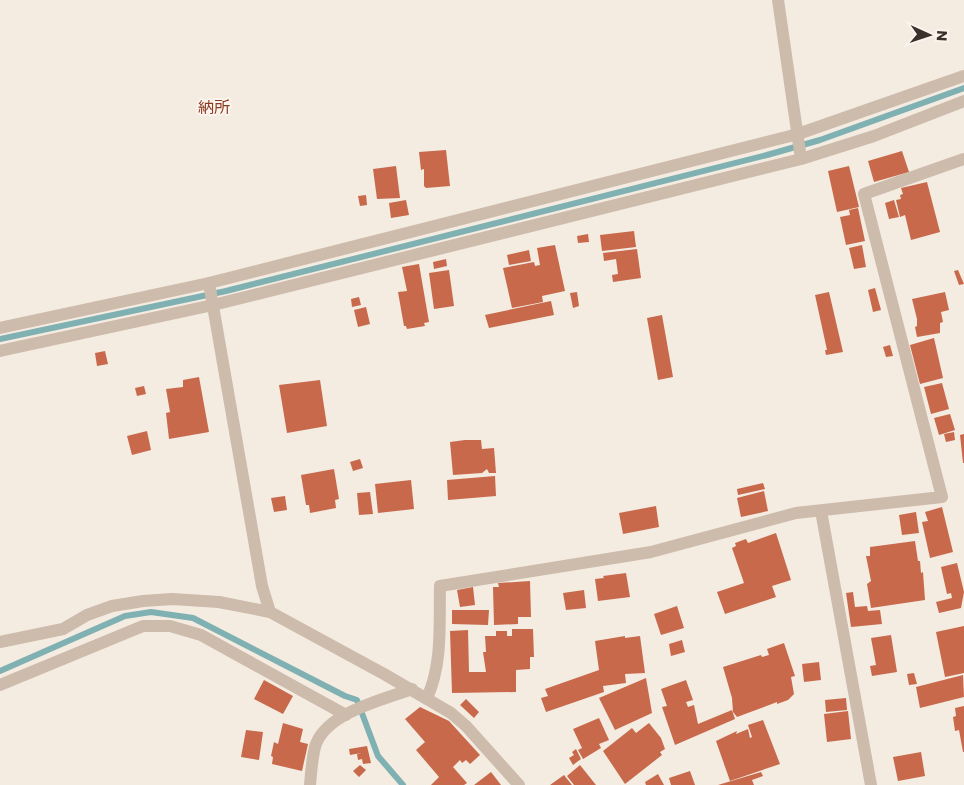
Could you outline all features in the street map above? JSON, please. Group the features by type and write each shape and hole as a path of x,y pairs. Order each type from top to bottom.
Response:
{"street":[{"path":"778,0 801,159"},
{"path":"0,328 209,283 798,134 964,76"},
{"path":"0,352 213,305 801,159 874,136 964,101"},
{"path":"427,698 435,679 438,663 440,586 651,552 796,513 942,497 864,194 964,159"},
{"path":"209,283 262,586 270,612"},
{"path":"821,511 872,785"},
{"path":"0,642 63,629 87,615 112,606 143,601 172,599 219,602 270,612 427,698 466,726 519,785"},
{"path":"0,685 128,630 156,624 184,628 201,635 348,714"},
{"path":"310,785 315,745 324,730 336,719 412,689"}],"building":[{"path":"446,150 450,186 426,188 424,186 424,169 421,170 419,152"},
{"path":"902,151 909,172 874,182 868,161"},
{"path":"396,166 400,198 377,199 373,169"},
{"path":"849,166 859,207 837,212 828,171"},
{"path":"927,182 940,232 911,240 905,215 900,217 896,200 901,199 900,195 903,194 901,188"},
{"path":"366,195 367,205 360,206 358,196"},
{"path":"406,200 409,215 391,218 389,203"},
{"path":"894,200 899,217 889,219 885,203"},
{"path":"858,208 865,241 846,245 840,217 850,215 849,210"},
{"path":"634,231 636,247 602,251 600,235"},
{"path":"588,234 589,242 578,243 577,236"},
{"path":"555,245 565,291 542,296 543,302 512,308 503,268 534,262 535,266 540,265 537,248"},
{"path":"862,245 866,267 854,269 849,248"},
{"path":"637,249 641,278 613,282 612,275 618,274 616,259 604,261 603,253"},
{"path":"529,250 531,261 509,265 507,255"},
{"path":"446,259 447,266 434,269 433,262"},
{"path":"419,264 429,322 424,323 425,326 407,329 404,326 398,292 407,291 402,267"},
{"path":"449,270 454,306 434,309 429,273"},
{"path":"958,270 964,284 959,285 954,271"},
{"path":"875,288 881,310 873,312 868,290"},
{"path":"577,292 579,306 573,308 570,293"},
{"path":"829,292 843,352 826,355 825,350 827,350 815,295"},
{"path":"945,292 949,310 941,312 943,322 940,323 940,333 917,337 915,327 917,326 917,319 912,299"},
{"path":"359,297 361,305 352,307 351,299"},
{"path":"551,301 554,315 489,328 485,315"},
{"path":"366,307 370,324 358,327 354,310"},
{"path":"662,315 673,377 658,380 647,318"},
{"path":"934,338 943,378 920,384 910,345"},
{"path":"890,345 893,356 886,357 883,347"},
{"path":"105,351 108,364 97,366 95,353"},
{"path":"199,377 209,432 169,439 166,413 170,412 166,389 183,387 183,380"},
{"path":"320,380 327,426 287,433 279,385"},
{"path":"942,383 949,409 931,414 924,387"},
{"path":"144,386 146,394 137,396 135,388"},
{"path":"950,414 955,430 939,435 934,418"},
{"path":"147,431 151,450 132,455 127,436"},
{"path":"954,432 955,440 946,442 944,434"},
{"path":"964,434 964,463 963,463 960,435"},
{"path":"481,440 482,449 494,448 496,473 489,473 487,469 482,473 453,475 450,442"},
{"path":"360,459 363,468 353,471 350,462"},
{"path":"334,469 339,499 335,500 336,508 310,513 309,505 306,505 301,475"},
{"path":"495,476 496,496 448,500 447,480"},
{"path":"411,480 414,509 378,513 375,484"},
{"path":"763,483 765,489 738,495 737,489"},
{"path":"764,491 768,511 741,517 737,498"},
{"path":"370,492 373,514 359,515 357,493"},
{"path":"285,496 287,510 274,512 271,498"},
{"path":"656,506 659,527 623,534 619,513"},
{"path":"942,507 953,552 930,558 922,522 928,521 925,512"},
{"path":"916,512 919,533 902,535 899,515"},
{"path":"776,533 791,580 772,586 776,597 725,614 717,592 744,583 732,548 736,546 735,543 746,539 748,543"},
{"path":"915,541 921,573 923,572 925,600 871,608 867,584 871,581 866,556 870,556 870,547"},
{"path":"957,563 964,592 961,608 939,613 936,602 952,598 951,593 947,594 941,567"},
{"path":"626,573 630,597 598,601 595,579"},
{"path":"530,581 531,617 518,617 518,624 494,625 493,587 499,587 498,583"},
{"path":"473,587 475,605 460,607 457,590"},
{"path":"584,590 586,608 566,610 563,593"},
{"path":"853,592 855,607 867,606 868,611 880,610 882,624 851,627 846,593"},
{"path":"677,606 684,628 661,635 654,614"},
{"path":"452,610 489,610 488,625 452,624"},
{"path":"964,626 964,673 945,677 936,632"},
{"path":"512,629 533,629 534,657 530,657 530,669 516,670 516,692 452,693 450,631 468,630 469,672 486,672 483,652 486,652 485,636 496,636 496,631 507,631 507,636 512,636"},
{"path":"891,635 897,672 872,676 870,666 876,665 871,638"},
{"path":"625,636 625,638 640,636 645,673 625,674 626,683 603,686 604,692 546,712 541,698 548,696 545,689 599,670 595,641"},
{"path":"682,640 685,652 671,656 669,644"},
{"path":"784,643 795,676 791,677 794,694 788,700 777,704 777,702 737,717 733,712 732,698 723,667 761,655 762,657 769,655 767,649"},
{"path":"819,662 821,680 804,682 802,664"},
{"path":"914,673 917,684 909,685 907,674"},
{"path":"963,675 964,697 920,708 916,687"},
{"path":"646,678 652,713 615,730 599,698"},
{"path":"264,680 293,696 283,714 254,699"},
{"path":"686,680 693,700 686,702 688,707 694,705 698,724 732,710 735,719 675,745 662,707 667,706 661,689"},
{"path":"846,698 847,710 826,712 825,700"},
{"path":"466,699 479,712 474,718 460,705"},
{"path":"964,706 963,752 959,730 955,731 953,717 956,716 955,708"},
{"path":"420,707 449,721 480,755 470,764 466,760 462,763 460,760 453,767 467,783 464,785 431,785 439,777 416,750 425,742 405,719"},
{"path":"848,711 851,739 827,742 824,714"},
{"path":"599,718 609,740 599,744 601,748 583,759 578,750 582,748 573,729"},
{"path":"763,720 780,764 730,781 716,741 737,731 736,734 748,729 750,738 752,737 748,725"},
{"path":"283,723 303,729 300,742 308,744 302,771 272,764 273,757 271,756 274,742 278,744"},
{"path":"649,723 661,738 665,749 660,752 662,755 625,784 603,751 632,728 636,733"},
{"path":"246,730 263,732 259,760 241,757"},
{"path":"367,746 371,763 363,764 362,759 358,760 357,754 361,753 350,755 349,749"},
{"path":"576,749 581,759 573,765 569,758 574,755 572,752"},
{"path":"921,752 925,776 898,781 893,757"},
{"path":"360,765 366,770 359,777 353,771"},
{"path":"580,765 596,785 574,785 567,776"},
{"path":"690,771 695,785 671,785 669,778"},
{"path":"491,772 501,785 474,785"},
{"path":"761,772 763,776 752,780 754,785 718,785"},
{"path":"658,774 664,785 646,785 645,782"},
{"path":"564,775 572,785 550,785"}],"waterway":[{"path":"0,339 226,291 767,155 820,140 964,88"},
{"path":"0,671 125,616 151,612 193,618 345,696 357,700 378,756 403,785"}],"district":[{"name":"納所","path":"214,107"}]}
